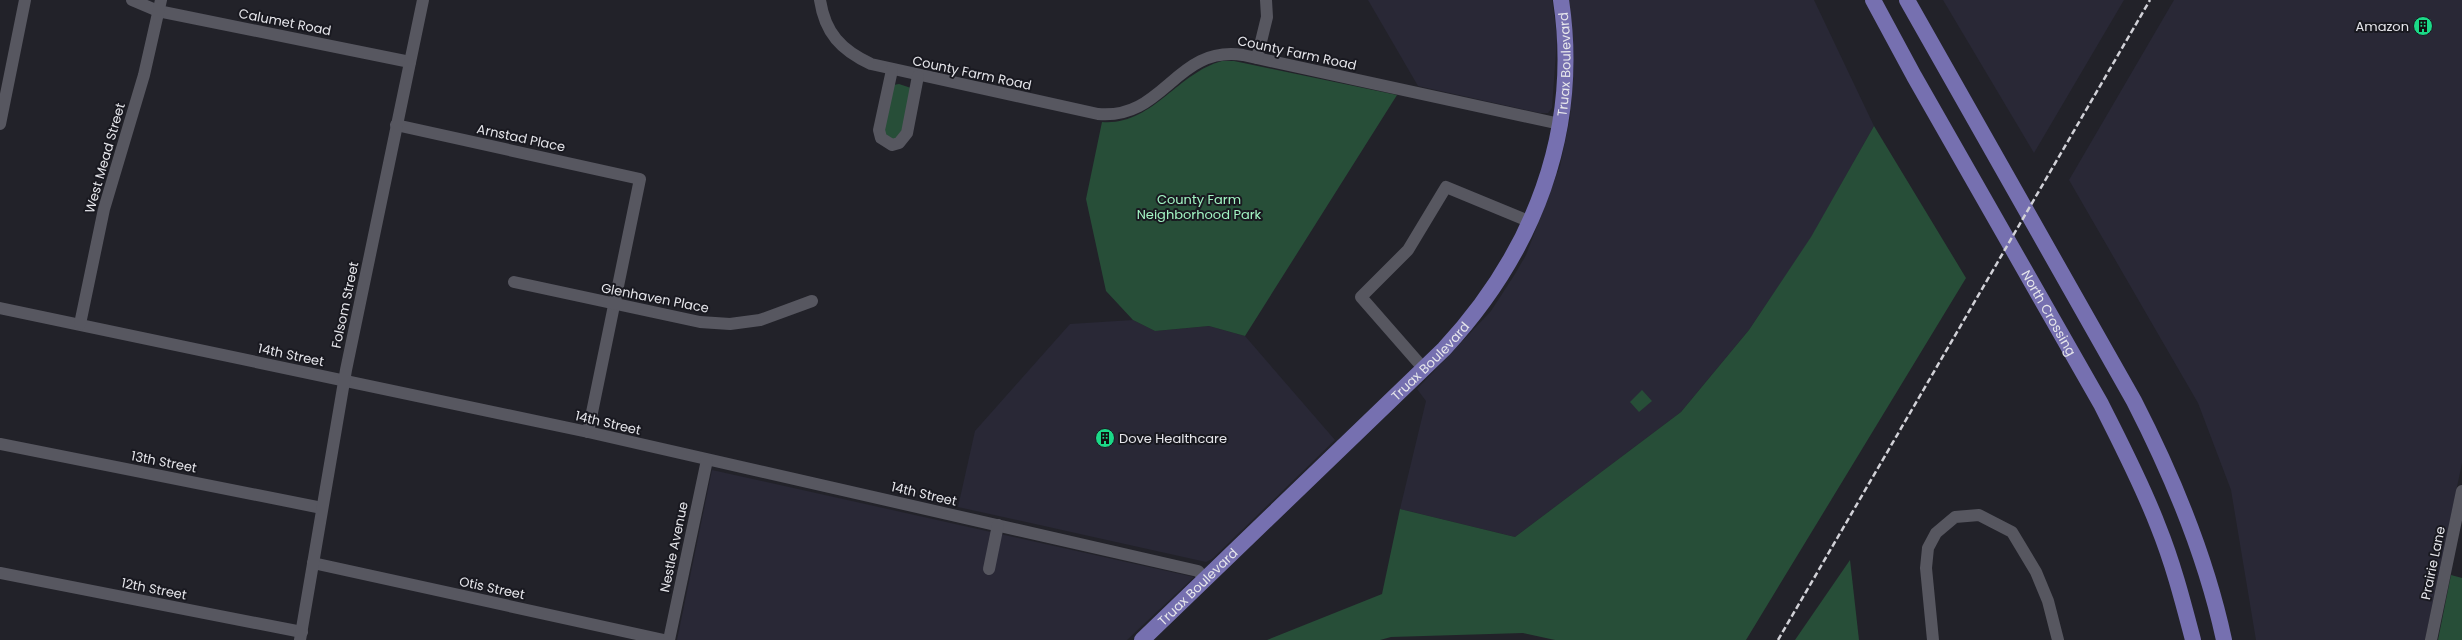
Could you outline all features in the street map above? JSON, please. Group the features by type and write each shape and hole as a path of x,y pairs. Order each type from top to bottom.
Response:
{"main road":[{"name":"Truax Boulevard","path":"1142,640 1424,369 1482,306 1504,274 1531,222 1547,177 1560,124 1565,45 1561,0"},
{"name":"North Crossing","path":"1873,0 1899,50 2027,272 2128,458 2158,526 2179,589 2193,640"},
{"path":"1907,0 2044,242 2160,453 2186,514 2224,640"}],"street":[{"path":"0,124 25,0"},
{"name":"Calumet Road","path":"132,0 410,62"},
{"name":"Folsom Street","path":"301,636 344,381 423,0"},
{"name":"County Farm Road","path":"820,0 823,20 838,42 854,57 871,64 918,76 1098,114 1115,115 1143,105 1187,69 1207,57 1221,53 1257,58 1560,124"},
{"path":"1257,58 1267,17 1266,0"},
{"name":"West Mead Street","path":"80,324 104,209 144,75 159,6"},
{"path":"892,70 880,130 882,138 892,145 899,144 904,139 918,76"},
{"name":"Arnstad Place","path":"396,125 640,179 614,305"},
{"path":"1424,369 1361,297 1408,250 1446,186 1531,222"},
{"name":"Glenhaven Place","path":"514,282 614,305 700,322 730,324 760,320 812,301"},
{"path":"588,432 614,305"},
{"name":"14th Street","path":"0,308 588,432 1198,571 1205,579"},
{"name":"13th Street","path":"0,444 322,508"},
{"name":"Nestle Avenue","path":"669,640 707,460"},
{"name":"Prairie Lane","path":"2431,640 2462,491"},
{"path":"1933,640 1926,568 1928,548 1936,533 1955,516 1979,515 2012,532 2036,572 2048,601 2058,640"},
{"path":"989,568 998,525"},
{"name":"Otis Street","path":"314,563 664,640"},
{"name":"12th Street","path":"0,573 301,636"}],"shaded area":[{"path":"1368,0 1552,0 1557,38 1552,108 1548,113 1540,113 1418,86"},
{"path":"1568,0 1814,0 1874,126 1811,238 1749,330 1681,412 1515,537 1400,509 1426,401 1417,389 1491,311 1515,274 1526,255 1560,166 1570,118 1574,69 1572,26"},
{"path":"1943,0 2124,0 2034,153"},
{"path":"2174,0 2462,0 2462,463 2425,640 2256,640 2231,490 2198,403 2069,180"},
{"path":"1133,320 1155,331 1209,326 1245,336 1335,440 1212,559 1206,562 958,507 975,431 1070,324"},
{"path":"712,470 1194,577 1127,640 677,640"}],"green space":[{"name":"County Farm Neighborhood Park","path":"1222,61 1234,61 1397,95 1245,336 1209,326 1155,331 1133,320 1106,291 1086,199 1102,122 1120,121 1136,116 1164,98 1191,76 1206,67"},
{"path":"899,84 911,88 902,134 893,140 884,133 893,85"},
{"path":"1874,126 1966,278 1746,640 1555,640 1523,633 1391,637 1380,640 1267,640 1382,594 1400,509 1515,537 1681,412 1749,330 1811,237"},
{"path":"1642,390 1652,401 1639,412 1630,402"},
{"path":"1850,560 1859,640 1795,640"},
{"path":"2451,575 2462,578 2462,640 2438,640"}],"railway":[{"path":"1778,640 2150,0"}],"place":[{"name":"Amazon","path":"2423,26"},
{"name":"Dove Healthcare","path":"1105,438"}]}
